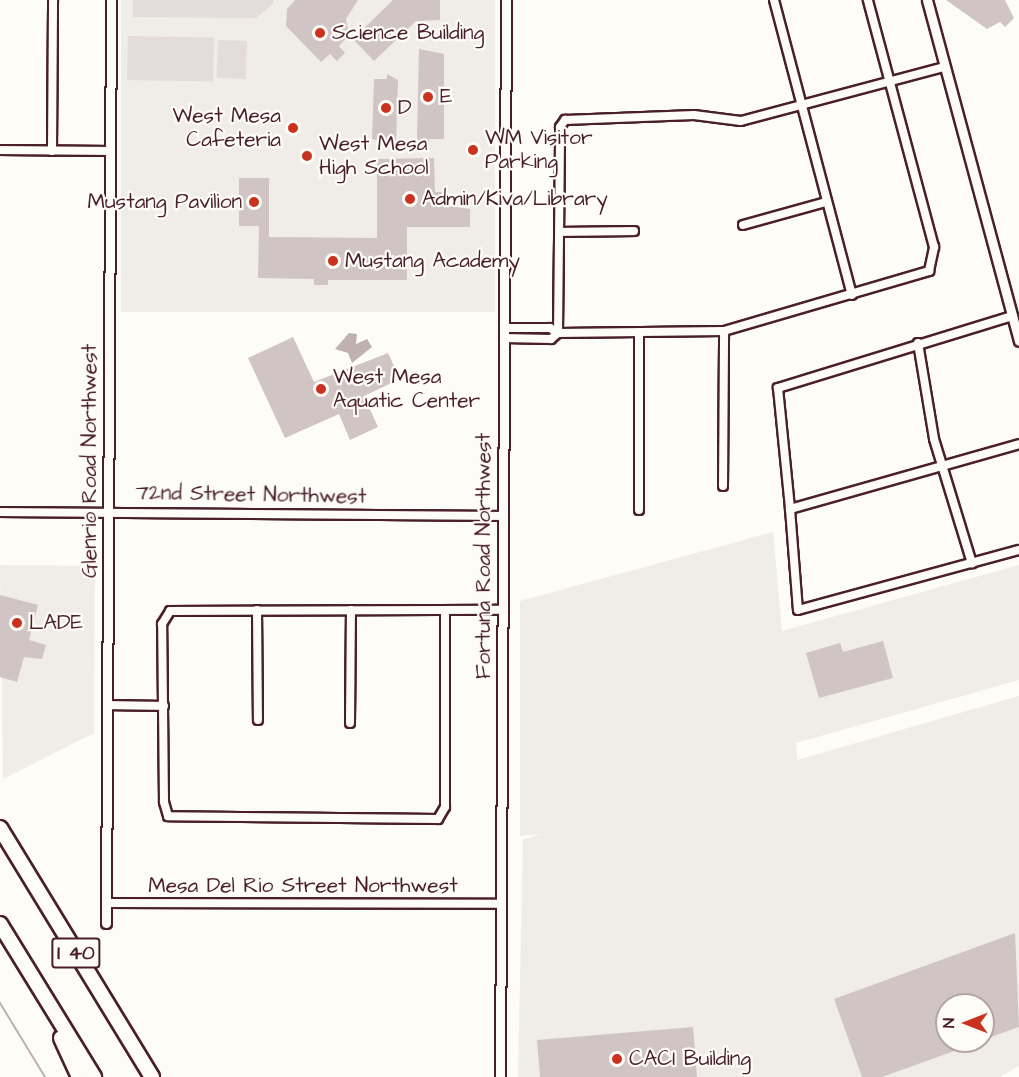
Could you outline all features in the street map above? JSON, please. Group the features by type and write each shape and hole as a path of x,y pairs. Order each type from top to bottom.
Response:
{"highway":[{"name":"I 40","path":"0,828 153,1077"},
{"name":"I 40","path":"0,924 94,1077"},
{"path":"38,987 79,1077"}],"street":[{"path":"52,150 53,0"},
{"name":"Glenrio Road Northwest","path":"106,923 111,0"},
{"name":"Fortuna Road Northwest","path":"500,1077 506,0"},
{"path":"774,0 852,295"},
{"path":"504,333 550,328 558,333 724,331 923,276 934,262 868,0"},
{"path":"927,0 1019,340"},
{"path":"558,333 560,127 565,120 694,115 741,121 889,80 944,68"},
{"path":"0,150 109,151"},
{"path":"743,225 826,202"},
{"path":"560,232 634,231"},
{"path":"1012,315 778,388 798,610 1019,550"},
{"path":"723,486 724,331"},
{"path":"639,333 639,510"},
{"path":"918,343 934,439 944,465 972,563"},
{"path":"790,509 1019,444"},
{"name":"72nd Street Northwest","path":"0,512 502,516"},
{"path":"445,610 445,807 438,819 168,816 164,802 162,624 170,611 257,610 445,610 502,610"},
{"path":"257,610 258,720"},
{"path":"350,723 351,610"},
{"path":"107,705 164,706"},
{"name":"Mesa Del Rio Street Northwest","path":"106,903 500,904"}],"shaded area":[{"name":"West Mesa High School","path":"121,0 495,0 495,312 121,312"},
{"path":"133,0 273,0 273,4 256,18 133,17"},
{"path":"128,36 214,38 213,81 127,80"},
{"path":"218,40 247,41 246,79 217,78"},
{"path":"349,333 357,334 356,344 367,339 372,347 352,363 348,353 335,349"},
{"path":"773,532 782,631 1019,565 1019,680 796,743 797,760 1019,696 1019,1066 1000,1077 518,1077 523,839 542,834 520,836 520,601"},
{"path":"0,565 95,566 94,733 3,779"}],"building":[{"name":"Science Building","path":"295,0 358,0 346,19 349,35 339,46 345,53 337,61 330,54 321,62 286,26 287,9"},
{"path":"393,0 440,0 440,20 416,21 374,61 353,39"},
{"path":"946,0 1005,0 1014,18 1005,27 1000,22 987,29"},
{"name":"E","path":"419,49 444,54 444,139 429,139 429,144 419,144 417,138"},
{"name":"D","path":"387,74 398,80 396,145 372,139 374,79 387,79"},
{"path":"434,158 435,192 442,192 442,205 470,209 470,227 407,227 407,280 328,280 328,285 314,285 314,279 258,278 259,226 239,226 239,178 269,178 269,237 377,238 377,159"},
{"name":"West Mesa Aquatic Center","path":"293,337 314,382 388,353 400,379 364,396 378,427 350,440 339,414 285,438 248,358"},
{"name":"LADE","path":"0,595 38,605 29,640 46,645 42,659 24,657 17,682 0,677"},
{"path":"883,641 893,678 819,698 806,653 840,643 843,652"},
{"path":"1015,933 1019,1027 995,1036 995,993 935,993 935,1053 949,1053 882,1077 862,1077 834,999"},
{"name":"CACI Building","path":"693,1027 697,1077 540,1077 537,1040"}],"waterway":[{"path":"0,1003 45,1077"}],"place":[{"name":"Science Building","path":"320,33"},
{"name":"E","path":"428,97"},
{"name":"D","path":"386,108"},
{"name":"West Mesa Cafeteria","path":"293,128"},
{"name":"WM Visitor Parking","path":"473,150"},
{"name":"West Mesa High School","path":"307,156"},
{"name":"Admin/Kiva/Library","path":"410,199"},
{"name":"Mustang Pavilion","path":"254,202"},
{"name":"Mustang Academy","path":"333,261"},
{"name":"West Mesa Aquatic Center","path":"321,389"},
{"name":"LADE","path":"17,623"},
{"name":"CACI Building","path":"617,1059"}]}
